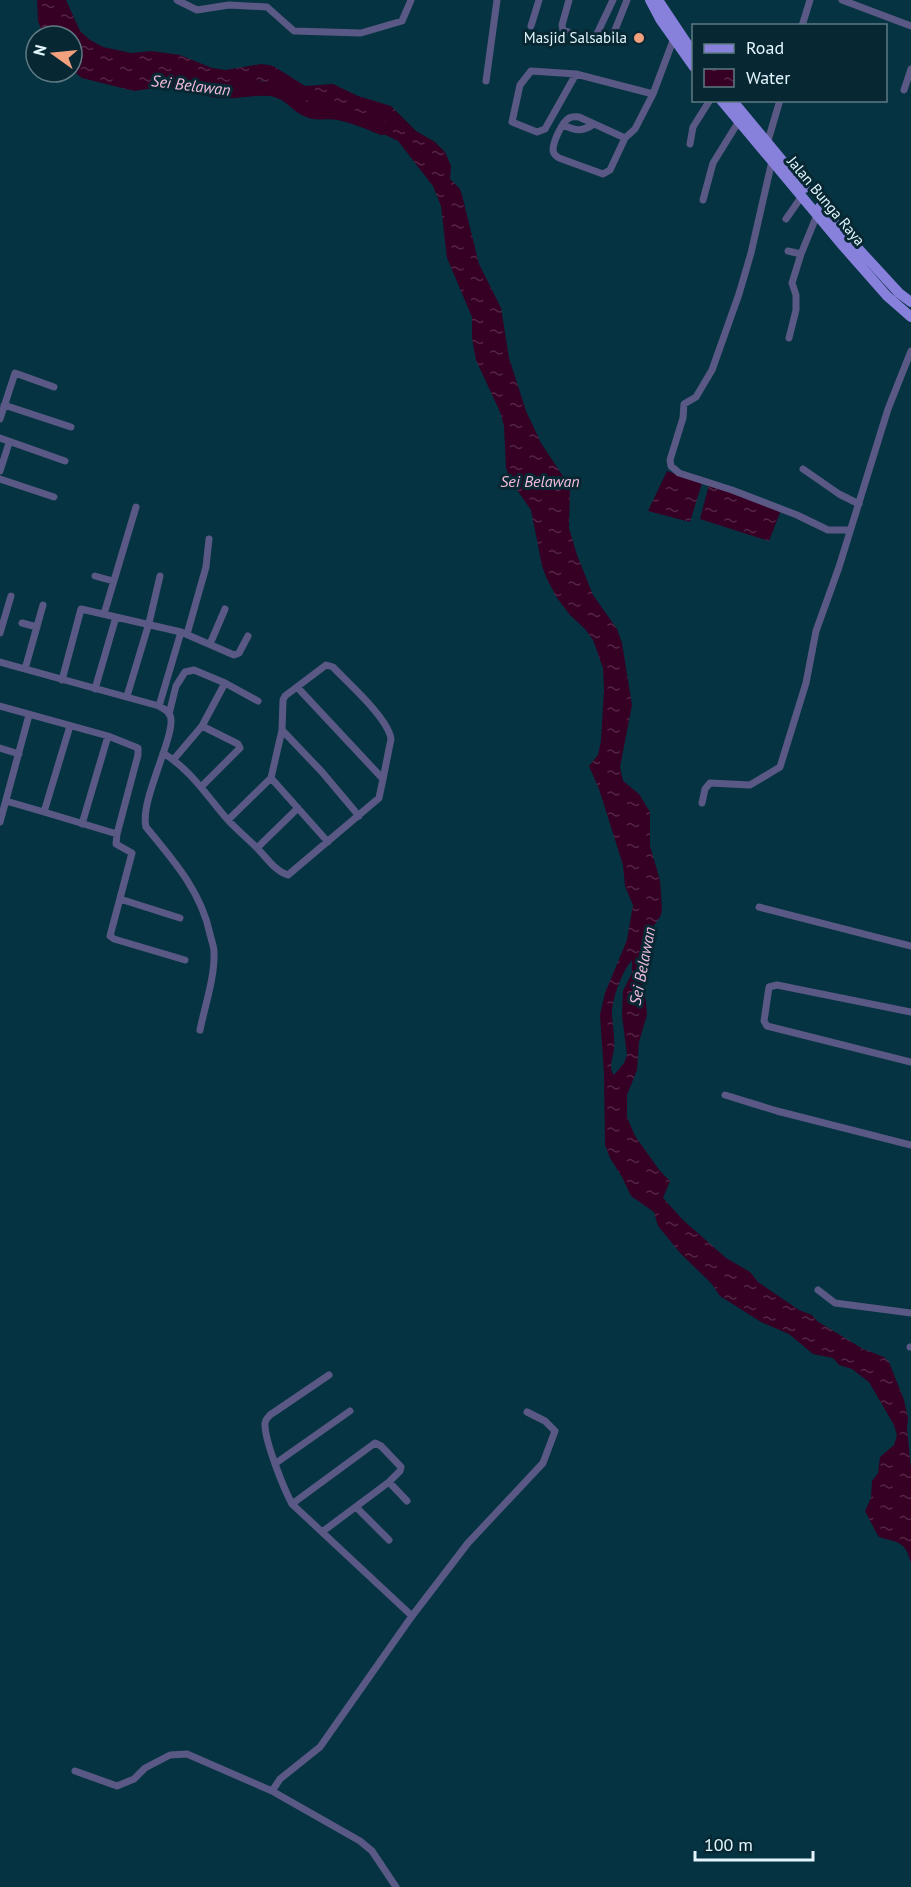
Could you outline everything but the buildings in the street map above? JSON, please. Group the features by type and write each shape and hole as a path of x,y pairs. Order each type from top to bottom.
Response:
{"main road":[{"path":"650,0 692,53"},
{"path":"658,0 692,65"},
{"name":"Jalan Bunga Raya","path":"723,102 899,293 911,302"},
{"name":"Jalan Bunga Raya","path":"733,102 766,147 772,161 887,296 911,317"}],"street":[{"path":"177,0 197,10 229,5 267,7 294,31 361,33 402,21 411,0"},
{"path":"486,81 497,0"},
{"path":"531,26 539,0"},
{"path":"569,0 562,25 563,30 593,40 613,0"},
{"path":"615,30 627,0"},
{"path":"803,24 810,0"},
{"path":"842,0 911,26"},
{"path":"625,138 573,116 568,118 563,125 555,142 554,154 559,158 603,174 607,173 613,166 625,138 635,129 653,94 676,35"},
{"path":"904,90 911,69"},
{"path":"576,74 545,129 537,132 512,122 520,85 531,71 576,74 653,94"},
{"path":"690,144 693,127 709,102"},
{"path":"766,147 779,102"},
{"path":"703,200 713,163 739,122"},
{"path":"563,125 576,131 585,130 594,124"},
{"path":"772,161 739,294 711,370 696,397 684,404 683,418 670,460 671,466 679,473 732,490 797,515 828,530 850,531"},
{"path":"786,219 802,196"},
{"path":"789,338 796,310 796,295 792,283 817,215"},
{"path":"788,251 801,254"},
{"path":"702,803 705,789 710,783 750,785 780,766 806,683 816,631 888,409 911,351"},
{"path":"0,419 15,373 54,387"},
{"path":"4,405 71,427"},
{"path":"0,438 65,461"},
{"path":"0,471 9,443"},
{"path":"802,469 839,494 859,504"},
{"path":"0,479 54,497"},
{"path":"104,614 136,507"},
{"path":"159,706 206,567 209,539"},
{"path":"95,576 113,581"},
{"path":"127,696 149,623 160,576"},
{"path":"0,633 10,596"},
{"path":"25,669 43,604"},
{"path":"62,680 81,609 184,633 237,655 248,636"},
{"path":"210,644 225,609"},
{"path":"95,689 116,617"},
{"path":"22,623 37,627"},
{"path":"0,662 127,696 159,706 169,714"},
{"path":"163,753 174,759 228,820 282,873 288,875 379,798 391,739 390,732 381,718 330,665 326,665 283,700 282,730 271,778 228,820"},
{"path":"200,1030 208,996 214,951 207,920 189,883 174,860 146,827 144,821 148,797 163,753 176,686 185,672 194,670 225,683 258,701"},
{"path":"174,759 202,726 225,683"},
{"path":"297,687 383,779"},
{"path":"0,706 135,745 138,751 116,844 132,853 110,936 185,960"},
{"path":"0,822 6,801 4,791 19,754 29,715"},
{"path":"44,812 70,726"},
{"path":"201,787 240,748 238,744 202,726"},
{"path":"282,730 359,816"},
{"path":"82,824 108,736"},
{"path":"0,748 19,754"},
{"path":"271,778 328,842"},
{"path":"6,801 117,834"},
{"path":"257,848 298,808"},
{"path":"120,899 180,918"},
{"path":"759,907 911,946"},
{"path":"911,1012 777,985 769,987 764,1021 767,1026 911,1062"},
{"path":"725,1095 770,1109 911,1145"},
{"path":"818,1290 835,1303 844,1306 911,1314"},
{"path":"329,1375 266,1419 268,1441 292,1504 412,1616"},
{"path":"276,1463 350,1411"},
{"path":"272,1791 286,1773 320,1747 412,1616 468,1543 543,1463 555,1431 545,1421 527,1412"},
{"path":"292,1504 375,1443 381,1446 401,1467 400,1471 389,1482 322,1532"},
{"path":"389,1482 407,1501"},
{"path":"356,1507 388,1540"},
{"path":"75,1771 117,1786 134,1779 145,1768 170,1755 187,1754 272,1791 360,1841 372,1851 396,1887"}],"water":[{"name":"Sei Belawan","path":"37,0 66,0 77,24 39,24"},
{"name":"Sei Belawan","path":"84,35 103,47 131,53 152,51 180,55 212,68 226,70 261,64 269,65 305,86 333,84 358,96 391,106 416,131 435,142 445,152 451,166 450,179 460,189 462,195 479,264 501,308 509,358 526,411 541,443 570,487 569,528 577,555 593,595 617,629 622,643 632,705 620,767 623,781 639,794 650,812 650,846 660,880 662,908 661,915 653,927 650,956 642,982 647,1015 639,1042 637,1070 627,1095 627,1117 635,1136 670,1181 663,1198 683,1220 726,1258 750,1272 758,1282 799,1310 812,1315 817,1321 863,1349 884,1357 889,1362 904,1400 908,1418 911,1468 911,1564 907,1551 901,1544 879,1537 865,1511 871,1498 872,1481 878,1473 880,1457 894,1445 897,1435 894,1425 869,1382 852,1369 839,1365 833,1358 813,1354 789,1334 761,1322 720,1296 711,1283 681,1254 658,1226 654,1212 631,1196 605,1145 600,1015 605,993 627,940 633,905 625,886 623,865 599,789 589,766 598,755 601,741 603,668 593,640 557,598 547,579 542,566 531,510 511,481 506,468 504,426 476,360 472,338 472,317 447,258 441,206 433,186 398,141 373,129 363,119 331,108 307,108 286,89 273,83 261,81 244,88 221,89 174,80 155,88 134,91 84,78","holes":["632,960 632,973 623,991 622,1016 627,1055 624,1063 614,1075 611,1066 614,1045 613,1002 621,979"]},
{"path":"667,471 702,483 690,522 648,511"},
{"path":"709,485 781,510 769,541 700,519"}],"waterway":[{"name":"Sei Belawan","path":"161,80 220,91 271,89 284,93 310,111 344,114 382,128"}],"place":[{"name":"Masjid Salsabila","path":"639,38"}]}
